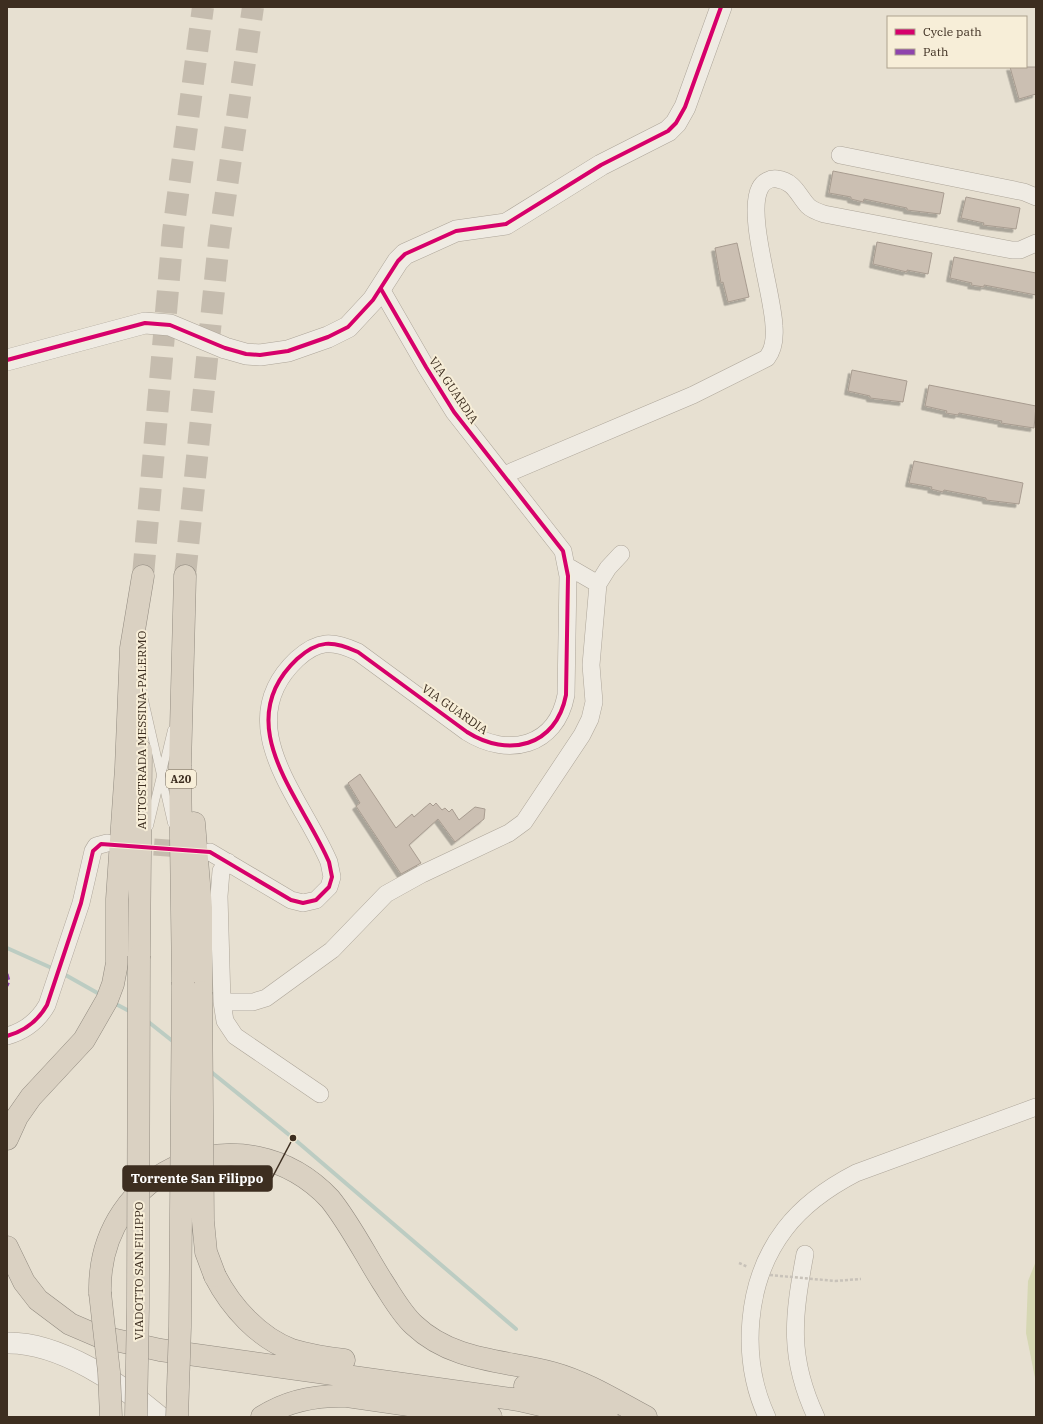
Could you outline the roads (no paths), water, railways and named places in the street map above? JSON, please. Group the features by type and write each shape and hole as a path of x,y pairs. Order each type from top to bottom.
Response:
{"highway":[{"name":"AUTOSTRADA MESSINA-PALERMO","path":"7,1139 17,1117 31,1097 84,1040 100,1012 113,984 117,963 117,898 126,768 131,648 143,576 140,956"},
{"name":"A20","path":"177,1417 192,987 182,865 182,689 185,576"},
{"path":"184,620 194,696 194,826 202,908 192,987 203,1221 206,1252 215,1276 227,1297 245,1317 270,1338 291,1349 316,1356 535,1388 566,1397 607,1417"},
{"name":"VIADOTTO SAN FILIPPO","path":"136,1417 140,956"},
{"path":"111,1417 108,1366 100,1293 101,1263 112,1231 133,1199 156,1178 182,1164 211,1156 238,1155 263,1159 299,1173 321,1189 330,1199 399,1308 413,1325 431,1339 452,1351 468,1356 537,1369 570,1378 646,1417"},
{"path":"7,1247 24,1282 38,1300 70,1324 98,1336 160,1350 519,1400 545,1406 570,1417"},
{"path":"262,1417 276,1409 304,1399 347,1396 491,1417"}],"street":[{"path":"7,360 145,323 170,325 225,348 246,354 260,355 288,351 328,337 348,327 373,300 398,261 412,250 456,231 506,224 601,165 668,131 676,123 685,107 721,7"},
{"path":"840,155 1024,192 1036,196"},
{"path":"504,475 693,395 767,358 774,343 774,326 759,239 757,208 760,188 764,182 776,179 792,185 809,207 824,214 1012,250 1031,247 1036,243"},
{"name":"VIA GUARDIA","path":"210,852 282,896 297,902 309,902 316,900 331,882 332,869 330,862 283,774 268,729 268,709 279,681 294,662 316,646 331,643 340,644 358,652 467,732 486,742 498,746 518,746 532,742 551,728 561,714 566,695 566,558 558,543 454,412 381,289"},
{"path":"222,1002 253,1002 266,998 332,950 386,894 422,874 509,833 524,822 582,735 591,715 594,702 591,665 598,584 608,568 621,554"},
{"path":"567,566 598,584"},
{"path":"7,1036 30,1026 42,1014 47,1005 69,941 84,890 92,851 96,846 107,843"},
{"path":"228,862 222,871 220,896 222,1002 225,1021 235,1036 320,1094"},
{"path":"767,1417 754,1378 751,1362 750,1331 758,1284 769,1258 785,1229 811,1202 841,1181 856,1173 1036,1107"},
{"path":"805,1254 796,1300 795,1343 801,1378 816,1417"},
{"path":"7,1343 41,1347 73,1361 123,1389 160,1417"}],"lane":[{"path":"141,687 182,865"},
{"path":"140,864 182,689"}],"waterway":[{"path":"7,948 54,969"},
{"path":"62,973 101,995"},
{"path":"112,1002 133,1013"},
{"path":"146,1020 175,1043"},
{"path":"210,1071 293,1138 516,1329"}],"tunnel":[{"path":"143,576 173,232 203,7"},
{"path":"185,576 219,241 253,7"},
{"path":"129,845 192,850"}],"place":[{"name":"Torrente San Filippo","path":"293,1138"}]}
